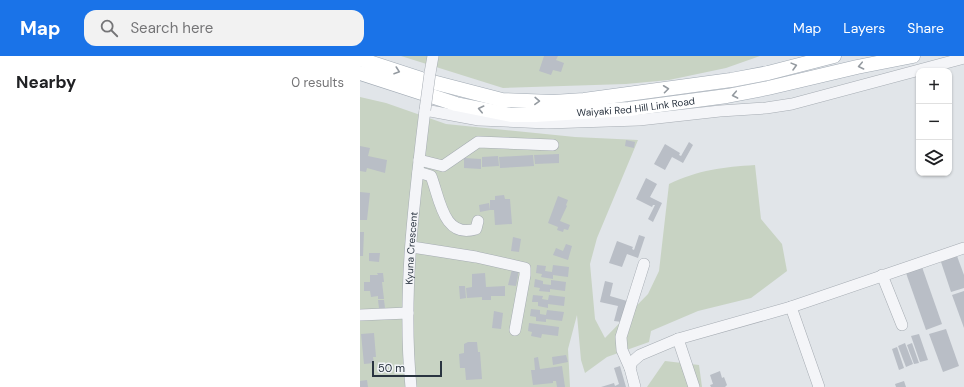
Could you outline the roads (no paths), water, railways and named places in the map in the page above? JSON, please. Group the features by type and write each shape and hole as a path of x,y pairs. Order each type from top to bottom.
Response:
{"main road":[{"name":"Waiyaki Red Hill Link Road","path":"360,58 421,79 502,100 553,102 584,100 731,80 768,73 834,56"},
{"name":"Waiyaki Red Hill Link Road","path":"360,73 456,104 511,115 535,116 629,109 727,96 914,56"}],"street":[{"name":"Kyuna Crescent","path":"411,387 408,314 412,247 419,160 433,56"},
{"path":"425,110 479,120 547,123 639,120 720,111 766,108 792,104 964,58"},
{"path":"419,160 443,166 478,142 553,145"},
{"path":"418,172 431,176 448,223 456,230 464,231 476,229 478,221"},
{"path":"412,247 476,257 525,268 515,330"},
{"path":"630,368 632,362 640,355 678,339 791,307 964,248"},
{"path":"635,387 630,368 622,350 621,337 644,264"},
{"path":"882,275 902,325"},
{"path":"791,307 819,387"},
{"path":"360,315 408,314"},
{"path":"678,339 694,387"}]}
